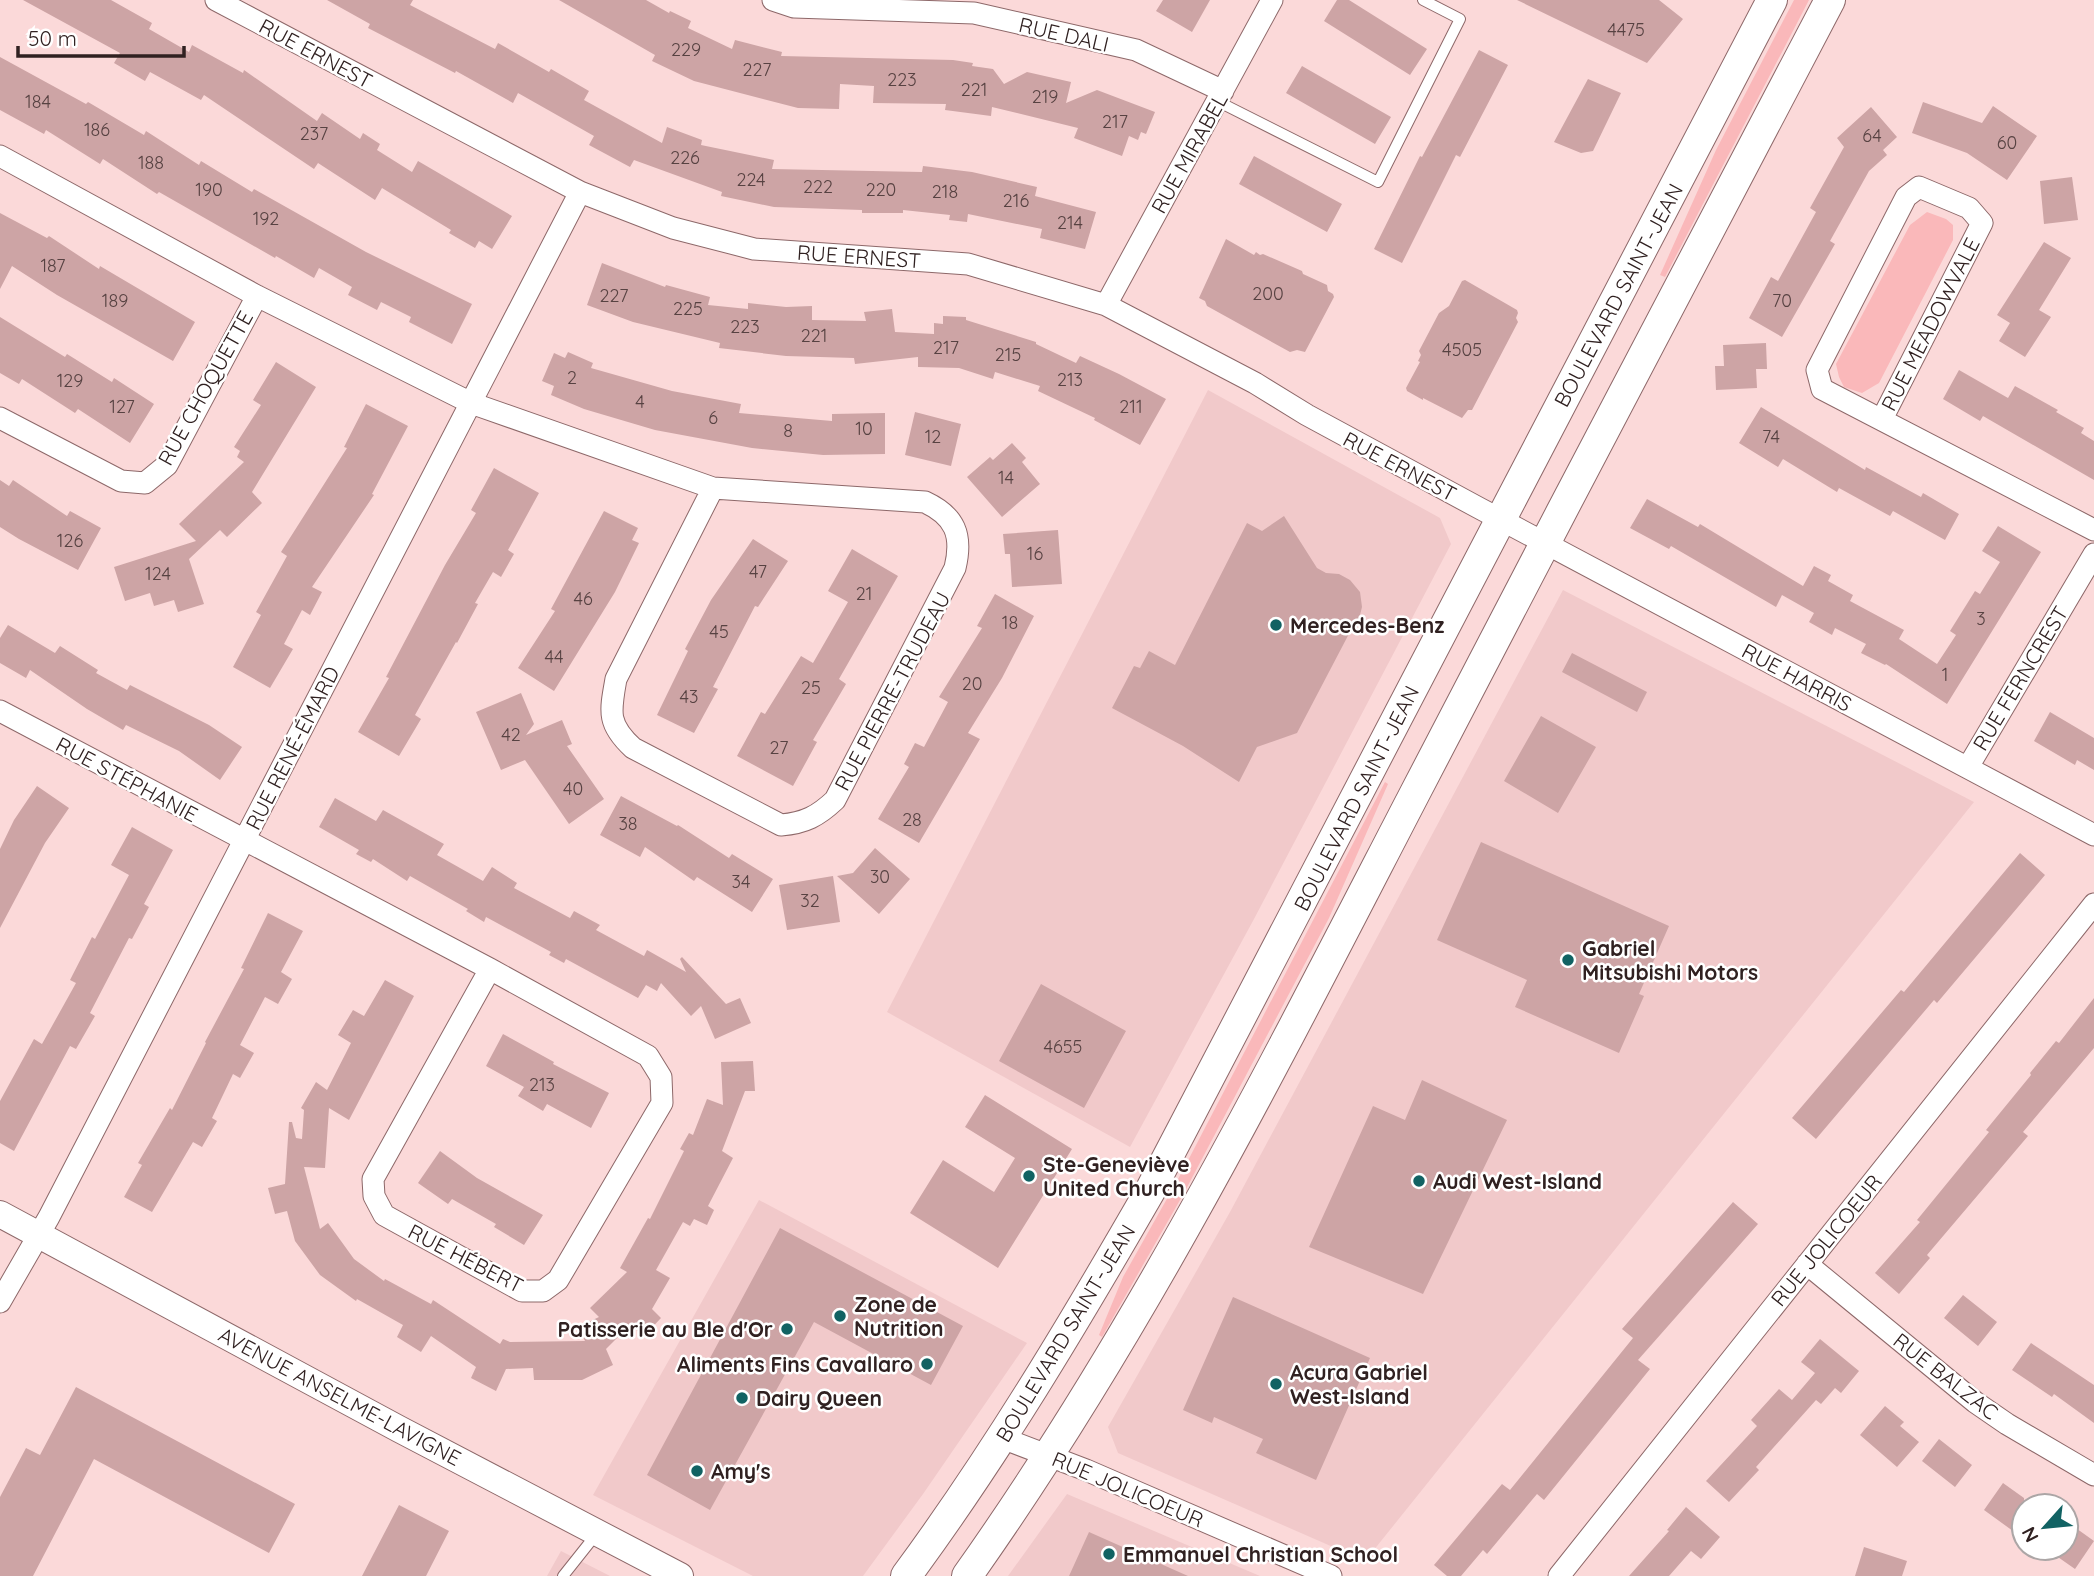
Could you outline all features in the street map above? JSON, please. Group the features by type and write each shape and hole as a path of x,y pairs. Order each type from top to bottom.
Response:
{"main road":[{"name":"BOULEVARD SAINT-JEAN","path":"906,1576 1002,1438 1073,1324 1150,1191 1772,0"},
{"path":"967,1576 1049,1455 1141,1308 1208,1189 1830,0"}],"street":[{"name":"RUE ERNEST","path":"216,0 580,192 673,228 754,249 968,264 1106,305 1255,383 1307,415 1500,519"},
{"name":"RUE DALI","path":"773,0 794,8 977,6 1136,50 1220,96"},
{"name":"RUE MIRABEL","path":"1106,305 1272,0"},
{"name":"RUE CHOQUETTE","path":"0,156 257,296 471,403"},
{"name":"RUE MEADOWVALE","path":"1882,419 1982,223 1969,208 1919,187 1906,197 1817,370 1822,388 2094,530"},
{"name":"RUE RENÉ-ÉMARD","path":"0,1302 40,1235 580,192"},
{"name":"RUE CHOQUETTE","path":"0,418 121,481 145,483 167,465 257,296"},
{"name":"RUE PIERRE-TRUDEAU","path":"471,403 713,488 925,502 943,511 955,528 960,549 956,568 835,800 821,814 802,823 781,825 633,748 617,733 610,710 616,679 713,488"},
{"name":"RUE HARRIS","path":"1500,519 2094,835"},
{"name":"RUE FERNCREST","path":"1968,766 2094,554"},
{"name":"RUE STÉPHANIE","path":"3,721 244,841"},
{"name":"RUE HÉBERT","path":"244,841 490,969 648,1056 661,1077 662,1103 558,1280 543,1291 522,1291 384,1215 374,1196 373,1179 490,969"},
{"name":"RUE JOLICOEUR","path":"1559,1576 2094,904"},
{"name":"AVENUE ANSELME-LAVIGNE","path":"0,1214 399,1429 680,1576"},
{"name":"RUE BALZAC","path":"1807,1264 1975,1402 2094,1475"},
{"name":"RUE JOLICOEUR","path":"1002,1438 1049,1455 1331,1576"}],"lane":[{"path":"1220,96 1378,182 1460,19 1423,0"},
{"path":"563,1576 598,1532"}],"shaded area":[{"path":"1794,0 1809,0 1665,277 1660,275 1716,150"},
{"path":"1927,212 1946,219 1953,225 1953,240 1879,383 1862,393 1844,387 1836,364 1910,225"},
{"path":"1208,390 1440,518 1451,544 1254,919 1130,1147 887,1012"},
{"path":"1563,590 1974,802 1365,1561 1118,1453 1108,1427 1230,1212"},
{"path":"1385,782 1388,784 1329,918 1184,1193 1102,1337 1099,1335 1123,1277 1182,1172"},
{"path":"759,1200 1027,1343 863,1576 753,1576 593,1495"},
{"path":"1067,1494 1260,1576 1008,1576"},
{"path":"561,1551 610,1576 547,1576"}],"building":[{"path":"23,0 111,0 152,23 149,29 189,52 192,45 243,73 244,70 317,121 322,113 360,139 363,133 380,144 377,150 412,172 418,161 512,216 492,249 479,241 475,248 449,233 451,230 382,188 375,200 318,163 314,169 204,95 201,100 150,72 145,81 114,63 120,53"},
{"path":"327,0 413,0 410,5 495,49 498,43 549,72 551,69 589,91 584,100 662,143 667,127 702,140 701,145 774,160 772,169 922,172 923,166 972,172 1037,187 1035,196 1096,212 1085,249 1040,238 1042,229 968,214 967,222 949,220 950,215 903,210 903,213 862,213 862,210 774,207 721,196 722,192 634,160 630,167 589,145 594,136 518,93 513,103 456,71 455,73 368,28 370,24"},
{"path":"559,0 646,0 691,21 688,28 732,49 735,40 782,52 781,56 953,60 993,69 1004,84 1027,72 1071,82 1066,103 1097,90 1155,112 1146,134 1141,132 1138,140 1129,136 1122,156 1074,138 1078,128 992,107 991,116 945,110 946,104 873,103 874,86 840,84 839,109 798,108 694,81 652,61 655,55"},
{"path":"1163,0 1210,0 1192,32 1156,11"},
{"path":"1337,0 1349,0 1427,49 1410,75 1324,21"},
{"path":"1517,0 1659,0 1683,19 1647,63"},
{"path":"1479,50 1508,65 1460,157 1456,155 1402,263 1374,249 1420,156 1422,157"},
{"path":"0,57 86,104 88,102 144,135 146,131 199,165 201,161 252,192 254,189 366,252 472,304 452,344 409,322 411,317 381,302 377,310 348,295 352,287 319,268 314,278 159,192 157,194 103,159 100,164 46,130 44,134 0,110"},
{"path":"1302,66 1391,117 1375,144 1286,93"},
{"path":"1588,79 1621,93 1593,151 1581,153 1554,142"},
{"path":"1923,102 1982,123 1993,106 2037,136 2007,180 1967,153 1912,133"},
{"path":"1871,107 1897,137 1883,150 1887,155 1869,171 1830,241 1835,244 1782,337 1749,318 1771,277 1778,281 1816,212 1810,208 1844,147 1837,138"},
{"path":"1254,156 1342,204 1327,232 1239,184"},
{"path":"2072,177 2078,220 2044,224 2040,181"},
{"path":"0,213 47,238 49,236 99,269 100,266 195,322 173,361 57,295 12,266 0,289"},
{"path":"1226,239 1254,255 1256,252 1263,254 1327,285 1328,291 1334,297 1305,352 1290,352 1207,306 1205,301 1199,298"},
{"path":"2044,242 2071,258 2039,310 2051,317 2025,357 1999,341 2010,323 1997,315"},
{"path":"602,263 665,287 666,285 710,297 708,305 748,309 748,303 786,307 812,306 812,320 866,321 864,312 892,309 895,332 934,334 934,323 943,324 943,316 966,317 966,320 1036,342 1076,363 1080,356 1166,399 1140,445 1094,420 1095,418 1038,391 1040,386 995,372 993,379 959,368 918,367 918,357 855,364 854,358 786,356 719,348 720,343 633,322 587,305"},
{"path":"1465,280 1517,310 1518,322 1472,410 1468,410 1462,418 1423,400 1406,388 1420,362 1419,351 1439,313 1449,306"},
{"path":"0,317 65,357 67,354 112,382 114,378 154,404 130,443 78,409 75,413 22,379 19,384 0,373"},
{"path":"1766,343 1767,369 1756,369 1757,388 1716,390 1715,366 1724,366 1723,345"},
{"path":"568,352 593,363 591,368 672,391 741,404 739,413 832,421 832,414 885,413 885,454 823,455 752,448 655,430 584,409 551,395 554,386 542,381 554,353 565,358"},
{"path":"276,362 316,387 252,492 262,503 227,537 220,530 189,559 204,604 178,612 174,600 154,606 150,593 125,601 114,567 196,541 179,524 244,462 237,457 240,451 234,447 261,405 253,400"},
{"path":"1959,370 2008,398 2015,386 2084,428 2081,433 2094,441 2094,480 1983,416 1980,421 1943,399"},
{"path":"366,404 408,426 372,494 374,495 312,587 322,592 310,615 302,610 284,644 293,649 270,688 233,667 261,615 256,612 287,556 281,552 347,448 344,447"},
{"path":"1761,407 1865,470 1866,467 1921,497 1923,493 1959,514 1945,540 1893,511 1890,516 1839,488 1837,492 1783,459 1778,467 1739,443"},
{"path":"915,412 961,424 951,466 905,455"},
{"path":"1012,443 1026,458 1022,462 1040,484 1002,517 967,477 990,457 993,460"},
{"path":"494,468 539,493 508,550 514,554 501,577 493,572 475,603 478,604 415,715 421,719 399,756 358,732 389,678 386,677 445,565 476,513 471,510"},
{"path":"0,480 9,486 13,480 67,516 70,511 101,528 78,570 0,527"},
{"path":"1647,499 1698,527 1700,524 1803,586 1814,566 1831,575 1828,581 1853,595 1850,601 1904,630 1899,639 1937,664 1956,635 1950,631 1975,591 1980,594 2000,562 1982,551 1998,526 2041,552 1947,704 1886,664 1861,653 1866,644 1835,628 1832,635 1809,622 1814,613 1782,595 1776,607 1671,546 1669,549 1630,528"},
{"path":"604,511 638,528 632,540 639,543 615,592 554,691 518,668 555,611 551,609"},
{"path":"1284,516 1317,568 1350,580 1360,592 1362,607 1359,619 1297,733 1257,747 1239,782 1183,746 1112,708 1134,666 1140,668 1149,651 1175,665 1247,523 1262,531"},
{"path":"1058,530 1062,584 1012,587 1010,554 1005,554 1003,534"},
{"path":"753,539 788,561 758,607 755,606 713,687 718,689 694,733 657,715 688,651 685,649 711,600"},
{"path":"852,549 898,576 839,679 846,684 813,740 817,742 793,786 737,756 761,712 765,714 801,656 813,663 848,602 828,591"},
{"path":"995,594 1034,616 1002,678 968,733 980,739 919,843 878,819 909,767 904,764 915,743 924,747 948,702 939,697 982,628 977,626"},
{"path":"8,625 55,653 60,646 98,670 96,673 127,690 130,685 209,725 242,747 220,780 179,751 126,725 123,730 30,670 26,678 0,663 0,638"},
{"path":"1572,653 1647,692 1637,712 1562,672"},
{"path":"521,693 534,724 526,735 562,720 572,744 567,746 604,799 569,824 525,760 501,770 476,712"},
{"path":"2050,712 2094,738 2094,770 2077,760 2075,765 2034,741"},
{"path":"1541,716 1596,747 1558,813 1504,781"},
{"path":"37,786 69,808 45,843 0,928 0,849 14,820"},
{"path":"621,796 678,825 729,858 732,854 773,879 752,912 697,877 694,881 645,847 640,857 600,835"},
{"path":"335,798 376,821 383,810 444,844 437,855 483,881 492,867 517,883 514,888 570,918 574,911 600,925 596,930 644,956 647,950 686,972 680,959 682,957 726,1004 740,998 751,1023 715,1039 701,1006 691,1016 661,983 657,991 646,985 638,998 566,959 564,963 549,955 551,952 486,917 484,922 466,911 468,909 410,876 407,881 373,859 371,862 356,854 359,850 319,827"},
{"path":"132,827 173,850 144,904 149,907 132,939 129,938 90,1013 95,1016 76,1049 70,1046 14,1151 0,1143 0,1101 34,1039 42,1044 76,983 70,980 92,937 95,939 129,875 111,865"},
{"name":"Gabriel Mitsubishi Motors","path":"1481,842 1669,926 1639,994 1644,996 1619,1053 1515,1007 1527,980 1437,940"},
{"path":"875,848 910,879 879,914 837,876 853,873"},
{"path":"2020,853 2045,875 1937,1003 1934,1000 1816,1139 1792,1118 1901,990 1904,992"},
{"path":"833,876 840,922 787,930 779,885"},
{"path":"268,913 303,931 281,972 292,979 278,1004 265,997 240,1045 254,1053 240,1078 233,1074 212,1118 217,1121 202,1147 193,1142 152,1212 124,1197 142,1165 138,1163 170,1108 172,1110 244,969 241,968"},
{"path":"385,980 414,996 349,1120 329,1108 325,1168 304,1167 320,1229 328,1223 354,1259 384,1281 385,1279 431,1304 433,1300 500,1344 503,1339 510,1342 585,1341 578,1327 599,1317 590,1308 627,1272 620,1268 648,1218 650,1219 684,1151 680,1149 689,1133 693,1135 707,1099 723,1105 721,1062 753,1061 755,1091 745,1091 722,1151 733,1158 708,1206 714,1210 707,1225 694,1219 690,1226 683,1222 656,1270 670,1278 652,1309 661,1318 643,1337 631,1324 606,1349 613,1365 582,1380 534,1380 533,1368 506,1369 496,1391 471,1378 476,1367 431,1336 421,1352 397,1337 403,1325 357,1299 356,1301 320,1275 295,1241 287,1211 275,1214 268,1188 285,1184 289,1122 292,1122 296,1138 302,1139 304,1110 301,1108 316,1082 327,1090 351,1043 338,1035 353,1010 364,1016"},
{"path":"1041,984 1126,1031 1084,1108 999,1061"},
{"path":"2094,998 2094,1048 2023,1132 2028,1136 1927,1255 1930,1258 1899,1294 1875,1273 1920,1222 1917,1220 1989,1132 1986,1130 2030,1073 2056,1041 2059,1043"},
{"path":"503,1034 609,1093 591,1128 547,1104 543,1111 518,1096 524,1087 486,1066"},
{"path":"1422,1080 1507,1120 1423,1294 1309,1247 1373,1106 1405,1120"},
{"name":"Ste-Geneviève United Church","path":"985,1095 1072,1149 998,1268 910,1213 943,1160 994,1192 1015,1158 965,1127"},
{"path":"440,1151 477,1178 543,1215 524,1245 494,1227 496,1224 452,1199 448,1204 418,1183"},
{"path":"1733,1202 1758,1224 1638,1360 1650,1369 1544,1500 1537,1494 1487,1554 1483,1550 1461,1576 1447,1576 1434,1565 1502,1484 1510,1490 1633,1338 1622,1329"},
{"path":"780,1228 963,1326 931,1385 814,1322 710,1510 647,1475"},
{"path":"1963,1295 1997,1322 1978,1346 1944,1318"},
{"name":"Acura Gabriel West-Island","path":"1233,1297 1370,1358 1316,1480 1256,1453 1263,1439 1214,1417 1212,1423 1183,1410"},
{"path":"1820,1339 1859,1371 1841,1393 1835,1388 1821,1404 1816,1400 1756,1467 1759,1470 1729,1502 1706,1481 1757,1426 1751,1420 1779,1389 1792,1400 1815,1373 1801,1362"},
{"path":"2031,1343 2094,1385 2094,1423 2054,1394 2052,1397 2012,1370"},
{"path":"76,1387 295,1504 269,1553 94,1459 33,1576 0,1576 0,1497 26,1448 40,1455"},
{"path":"1885,1406 1904,1422 1900,1426 1919,1442 1897,1467 1860,1435"},
{"path":"1939,1439 1972,1465 1955,1487 1922,1461"},
{"path":"2003,1483 2016,1492 2010,1492 2010,1529 1984,1510"},
{"path":"399,1505 449,1531 426,1576 362,1576"},
{"path":"1686,1507 1720,1537 1701,1559 1691,1551 1669,1576 1629,1576 1669,1531 1667,1530"},
{"path":"2080,1531 2094,1541 2080,1562"},
{"name":"Emmanuel Christian School","path":"1089,1532 1188,1576 1069,1576"},
{"path":"1864,1547 1907,1561 1902,1576 1855,1576"},
{"path":"2065,1562 2080,1562 2075,1569"}],"place":[{"name":"Mercedes-Benz","path":"1276,625"},
{"name":"Gabriel Mitsubishi Motors","path":"1568,960"},
{"name":"Ste-Geneviève United Church","path":"1029,1176"},
{"name":"Audi West-Island","path":"1419,1181"},
{"name":"Zone de Nutrition","path":"840,1316"},
{"name":"Patisserie au Ble d'Or","path":"787,1329"},
{"name":"Aliments Fins Cavallaro","path":"927,1364"},
{"name":"Acura Gabriel West-Island","path":"1276,1384"},
{"name":"Dairy Queen","path":"742,1398"},
{"name":"Amy's","path":"697,1471"},
{"name":"Emmanuel Christian School","path":"1109,1554"}]}
